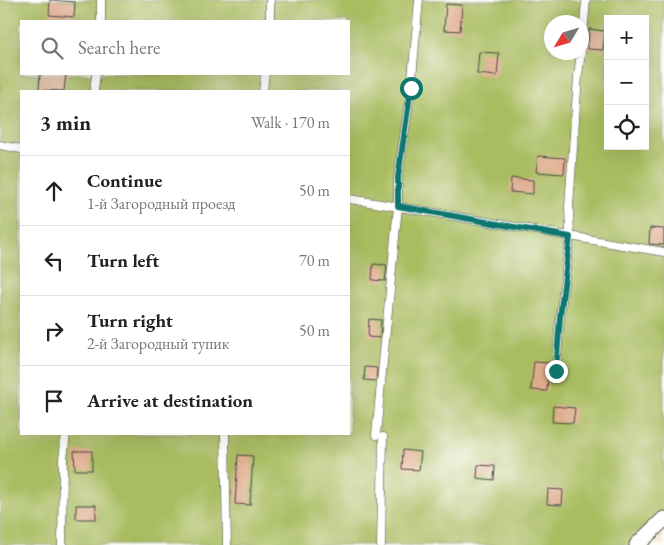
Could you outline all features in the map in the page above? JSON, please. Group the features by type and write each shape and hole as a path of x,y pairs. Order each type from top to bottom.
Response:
{"street":[{"path":"637,545 664,519"}],"lane":[{"path":"101,0 101,20"},
{"path":"270,0 270,20"},
{"path":"380,545 380,436 398,206 398,177 411,88 419,0"},
{"path":"585,15 586,0"},
{"path":"556,371 560,317 570,237 569,206 580,60"},
{"path":"94,90 96,75"},
{"path":"263,90 265,75"},
{"path":"0,145 20,149"},
{"path":"350,199 664,252"},
{"path":"62,545 63,459 66,435"},
{"path":"226,435 226,545"}],"green space":[{"path":"0,0 664,0 664,530 649,545 0,545"}],"building":[{"path":"50,0 75,2 74,17 49,15"},
{"path":"446,4 462,5 460,31 444,30"},
{"path":"589,29 604,31 603,50 589,49"},
{"path":"479,52 499,53 497,76 477,74"},
{"path":"40,75 66,75 64,90 39,90"},
{"path":"538,156 565,158 564,174 536,172"},
{"path":"511,178 533,180 533,194 510,192"},
{"path":"650,228 664,229 664,245 649,244"},
{"path":"373,264 387,265 385,281 372,280"},
{"path":"369,319 381,320 380,338 368,337"},
{"path":"534,362 549,363 547,391 531,390"},
{"path":"365,367 377,368 376,381 364,380"},
{"path":"553,406 575,408 573,423 552,422"},
{"path":"403,450 421,452 419,470 402,469"},
{"path":"74,451 92,451 92,470 75,470"},
{"path":"238,455 253,456 250,505 235,504"},
{"path":"478,465 495,466 494,480 477,478"},
{"path":"548,489 563,490 562,505 547,504"},
{"path":"76,505 96,505 96,519 76,519"}],"route":[{"path":"411,88 398,177 398,206 570,237 560,317 556,371"}]}
